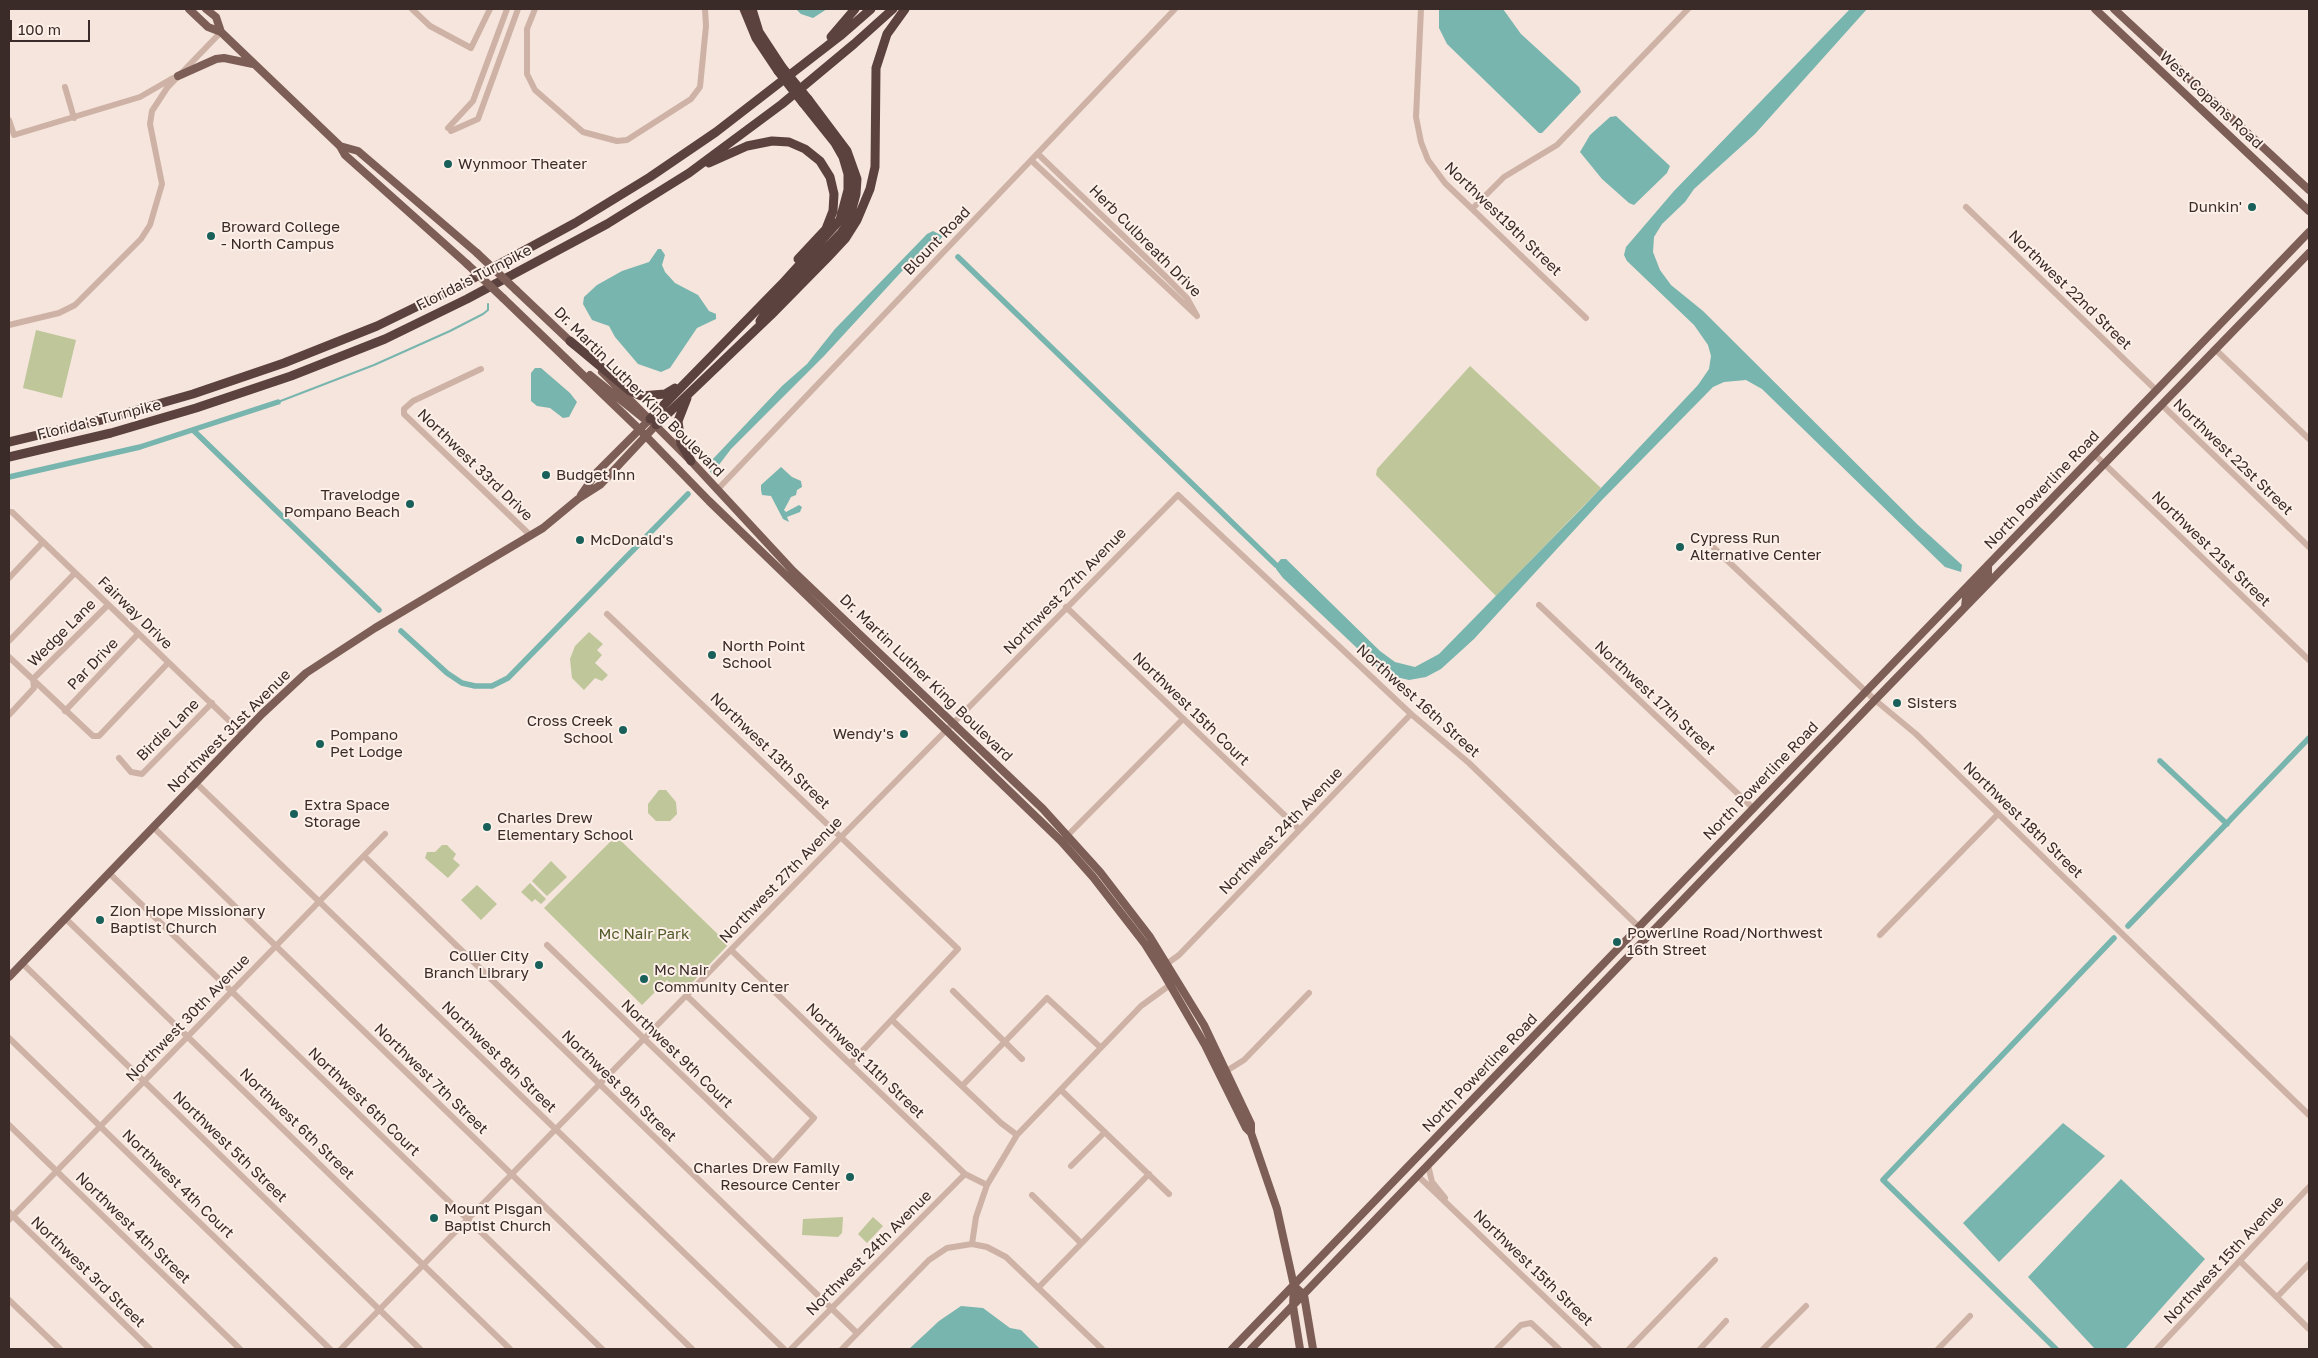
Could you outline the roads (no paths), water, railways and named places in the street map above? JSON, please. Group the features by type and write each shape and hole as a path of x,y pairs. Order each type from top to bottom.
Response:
{"highway":[{"path":"653,422 682,384 834,230 846,206 848,174 843,157 805,101 756,38 744,9"},
{"path":"752,9 760,32 780,69"},
{"path":"813,57 844,24 855,9"},
{"name":"Florida's Turnpike","path":"9,442 105,420 192,394 284,363 377,326 459,286 537,244 650,177 716,132 813,57 871,9"},
{"name":"Florida's Turnpike","path":"9,456 111,433 196,408 291,376 385,338 467,299 607,224 689,173 782,104 893,9"},
{"path":"653,422 693,388 771,315 846,239 870,189 875,168 876,68 887,34 905,9"},
{"path":"752,331 768,309 841,233 852,210 857,179 853,164 840,138 805,101"},
{"path":"689,173 747,146 772,141 789,142 805,149 820,161 830,176 834,194 832,212 826,229 762,296 750,314"},
{"path":"570,342 630,391 641,396 664,394 682,384"},
{"path":"691,460 682,444 678,421 693,388"}],"main road":[{"path":"189,9 208,27 222,32"},
{"path":"206,9 216,17 222,32"},
{"name":"West Copans Road","path":"2095,9 2309,211"},
{"name":"West Copans Road","path":"2114,9 2309,190"},
{"name":"Dr. Martin Luther King Boulevard","path":"222,32 340,146 345,155 467,264 572,364 646,436 708,501 824,613 1065,838 1174,982 1228,1070 1251,1124 1251,1133 1277,1209 1294,1286 1293,1306 1300,1349"},
{"path":"178,76 216,59 224,58 255,64"},
{"name":"Dr. Martin Luther King Boulevard","path":"340,146 358,151 426,207 516,290 653,422 793,570 954,723 1102,875 1168,963 1174,982 1246,1128 1251,1133"},
{"name":"North Powerline Road","path":"1232,1349 2309,232"},
{"name":"North Powerline Road","path":"1251,1349 1875,700 2309,254"},
{"path":"2205,360 2208,348 2206,340"},
{"path":"572,364 582,369 642,418 653,422"},
{"name":"Northwest 31st Avenue","path":"578,499 597,472 639,429 653,422"},
{"name":"Northwest 31st Avenue","path":"9,977 243,734 306,673 375,628 543,528 578,499 600,484 646,436 653,422"},
{"path":"1965,608 1966,598 1988,576 1988,565"},
{"path":"799,588 805,589 829,609 833,608"},
{"path":"824,613 855,629"},
{"path":"1762,818 1765,798"},
{"path":"1750,830 1755,817 1754,809"},
{"path":"1132,928 1141,932 1157,955 1168,963"},
{"path":"1417,1175 1419,1164 1430,1145"},
{"path":"1402,1191 1407,1180 1406,1169"},
{"path":"1294,1286 1304,1295 1313,1349"}],"street":[{"path":"412,9 430,26 471,48 490,9"},
{"path":"507,9 475,97 450,130 478,119 518,9"},
{"path":"534,9 527,29 526,74 535,90 583,132 616,141 627,140 691,99 700,87 706,26 705,9"},
{"name":"Blount Road","path":"717,490 1175,9"},
{"name":"Northwest19th Street","path":"1421,9 1416,106 1417,126 1428,160 1439,176 1586,318"},
{"path":"1472,209 1504,177 1556,145 1688,9"},
{"path":"9,325 59,313 75,305 94,288 146,231 157,205 162,184 150,124 157,100 222,32"},
{"path":"485,71 494,76"},
{"path":"9,120 14,135 140,97 178,76"},
{"path":"65,87 74,118"},
{"path":"140,97 149,96 157,100"},
{"path":"475,97 485,103"},
{"path":"465,125 470,106"},
{"name":"Herb Culbreath Drive","path":"1032,161 1197,316 1187,298 1038,154"},
{"name":"Northwest 22nd Street","path":"1966,207 2156,390"},
{"path":"2216,350 2309,439"},
{"name":"Northwest 33rd Drive","path":"481,369 413,401 404,409 404,414 530,535"},
{"name":"Northwest 22st Street","path":"2162,405 2309,547"},
{"name":"Northwest 21st Street","path":"2095,455 2309,660"},
{"name":"Northwest 27th Avenue","path":"341,1349 841,836 948,730 1066,607 1178,495"},
{"name":"Northwest 16th Street","path":"1178,495 1411,714 1469,763 1639,927"},
{"name":"Fairway Drive","path":"9,512 12,512 243,734"},
{"path":"9,578 43,542"},
{"name":"Northwest 18th Street","path":"1714,548 1866,692 1916,734 2309,1115"},
{"path":"9,641 75,573"},
{"name":"Wedge Lane","path":"9,715 34,688 33,679 108,605"},
{"name":"Northwest 17th Street","path":"1539,605 1754,809"},
{"name":"Northwest 15th Court","path":"1066,607 1299,829"},
{"name":"Northwest 13th Street","path":"607,614 958,949 892,1020"},
{"name":"Par Drive","path":"65,711 138,634"},
{"path":"9,657 93,736 99,736 168,663"},
{"name":"Birdie Lane","path":"119,758 131,772 142,774 212,703"},
{"name":"Northwest 24th Avenue","path":"1168,963 1179,955 1411,714"},
{"path":"1065,838 1183,719"},
{"name":"Northwest 8th Street","path":"196,783 784,1349"},
{"path":"1880,935 1998,814"},
{"name":"Northwest 7th Street","path":"153,827 692,1349"},
{"name":"Northwest 30th Avenue","path":"10,1216 57,1172 385,834"},
{"name":"Northwest 9th Street","path":"364,856 857,1333"},
{"name":"Northwest 6th Court","path":"109,872 602,1349"},
{"name":"Northwest 6th Street","path":"65,918 510,1349"},
{"name":"Northwest 9th Court","path":"547,945 643,1040 774,1163 814,1118 687,996"},
{"name":"Northwest 11th Street","path":"731,950 965,1174 987,1185"},
{"name":"Northwest 5th Street","path":"22,963 420,1349"},
{"path":"972,1244 976,1216 987,1185 1017,1135 1140,1006 1174,982"},
{"path":"953,991 1022,1059"},
{"path":"1228,1070 1244,1060 1308,993"},
{"path":"962,1086 1047,998 1100,1048"},
{"path":"850,1064 892,1020 1017,1135"},
{"name":"Northwest 4th Court","path":"9,1038 330,1349"},
{"path":"1061,1090 1169,1194"},
{"name":"Northwest 4th Street","path":"9,1125 240,1349"},
{"path":"1071,1166 1105,1132"},
{"name":"Northwest 15th Street","path":"1428,1165 1432,1182 1449,1206"},
{"name":"Northwest 24th Avenue","path":"791,1349 832,1310 965,1174"},
{"path":"1038,1288 1149,1174"},
{"name":"Northwest 15th Street","path":"1417,1175 1599,1349"},
{"name":"Northwest 15th Avenue","path":"2157,1349 2309,1188"},
{"path":"1032,1195 1081,1243"},
{"name":"Northwest 3rd Street","path":"10,1216 150,1349"},
{"path":"842,1349 929,1260 947,1248 972,1244 987,1247 1006,1257 1102,1349"},
{"path":"1629,1349 1715,1260"},
{"path":"2240,1261 2309,1329"},
{"path":"2277,1297 2309,1264"},
{"path":"9,1300 60,1349"},
{"path":"1763,1349 1806,1306"},
{"path":"1938,1349 1970,1316"},
{"path":"1700,1349 1726,1321"},
{"path":"1497,1349 1526,1323 1531,1323 1559,1349"}],"water":[{"path":"796,9 827,9 813,18 801,14"},
{"path":"1439,9 1503,9 1521,34 1579,87 1581,92 1542,133 1539,133 1447,44 1439,28"},
{"path":"1850,9 1867,9 1755,134 1694,189 1685,202 1662,224 1654,237 1653,252 1660,270 1671,285 1703,311 1918,525 1962,565 1961,572 1945,567 1762,389 1746,380 1724,382 1713,387 1601,501 1474,639 1441,669 1426,677 1409,680 1392,676 1377,667 1283,578 1276,569 1276,565 1281,559 1286,559 1380,651 1395,662 1415,667 1439,654 1585,505 1698,385 1709,369 1711,356 1708,345 1694,325 1627,261 1624,255 1626,247 1674,191"},
{"path":"1616,116 1670,166 1667,173 1634,205 1629,203 1602,179 1580,152 1590,135 1610,117"},
{"path":"933,231 943,236 938,242 926,245 824,356 731,449 712,474 708,469 711,461 782,386 807,364 835,329 927,234"},
{"path":"658,249 661,249 665,255 662,265 665,272 675,283 698,295 709,311 716,314 716,319 697,328 670,368 661,372 638,364 615,337 609,326 592,320 583,304 584,297 597,285 622,271 649,262"},
{"path":"535,368 541,368 570,393 577,402 569,417 563,418 550,408 537,406 531,401 531,373"},
{"path":"781,467 792,477 801,481 802,487 797,490 796,495 791,497 784,510 786,512 799,505 802,507 800,512 787,517 789,522 783,519 771,496 762,495 761,490 761,485"},
{"path":"2063,1123 2105,1156 1999,1262 1963,1223"},
{"path":"2121,1179 2205,1259 2125,1349 2095,1349 2028,1277"},
{"path":"961,1306 983,1308 1010,1328 1021,1330 1040,1349 909,1349 939,1321"}],"waterway":[{"path":"958,257 1276,565"},
{"path":"278,402 374,365 450,331 483,314 488,310 488,304"},
{"path":"9,477 140,447 278,402"},
{"path":"193,430 379,610"},
{"path":"401,631 447,673 462,683 475,686 492,686 508,678 688,494"},
{"path":"2128,926 2309,738"},
{"path":"2160,761 2227,824"},
{"path":"2056,1349 1883,1180 2114,938"}],"place":[{"name":"Wynmoor Theater","path":"448,164"},
{"name":"Dunkin'","path":"2252,207"},
{"name":"Broward College - North Campus","path":"211,236"},
{"name":"Budget Inn","path":"546,475"},
{"name":"Travelodge Pompano Beach","path":"410,504"},
{"name":"McDonald's","path":"580,540"},
{"name":"Cypress Run Alternative Center","path":"1680,547"},
{"name":"North Point School","path":"712,655"},
{"name":"Sisters","path":"1897,703"},
{"name":"Cross Creek School","path":"623,730"},
{"name":"Wendy's","path":"904,734"},
{"name":"Pompano Pet Lodge","path":"320,744"},
{"name":"Extra Space Storage","path":"294,814"},
{"name":"Charles Drew Elementary School","path":"487,827"},
{"name":"Zion Hope Missionary Baptist Church","path":"100,920"},
{"name":"Powerline Road/Northwest 16th Street","path":"1617,942"},
{"name":"Collier City Branch Library","path":"539,965"},
{"name":"Mc Nair Community Center","path":"644,979"},
{"name":"Charles Drew Family Resource Center","path":"850,1177"},
{"name":"Mount Pisgan Baptist Church","path":"434,1218"}],"park label":[{"name":"Mc Nair Park","path":"644,934"}]}
